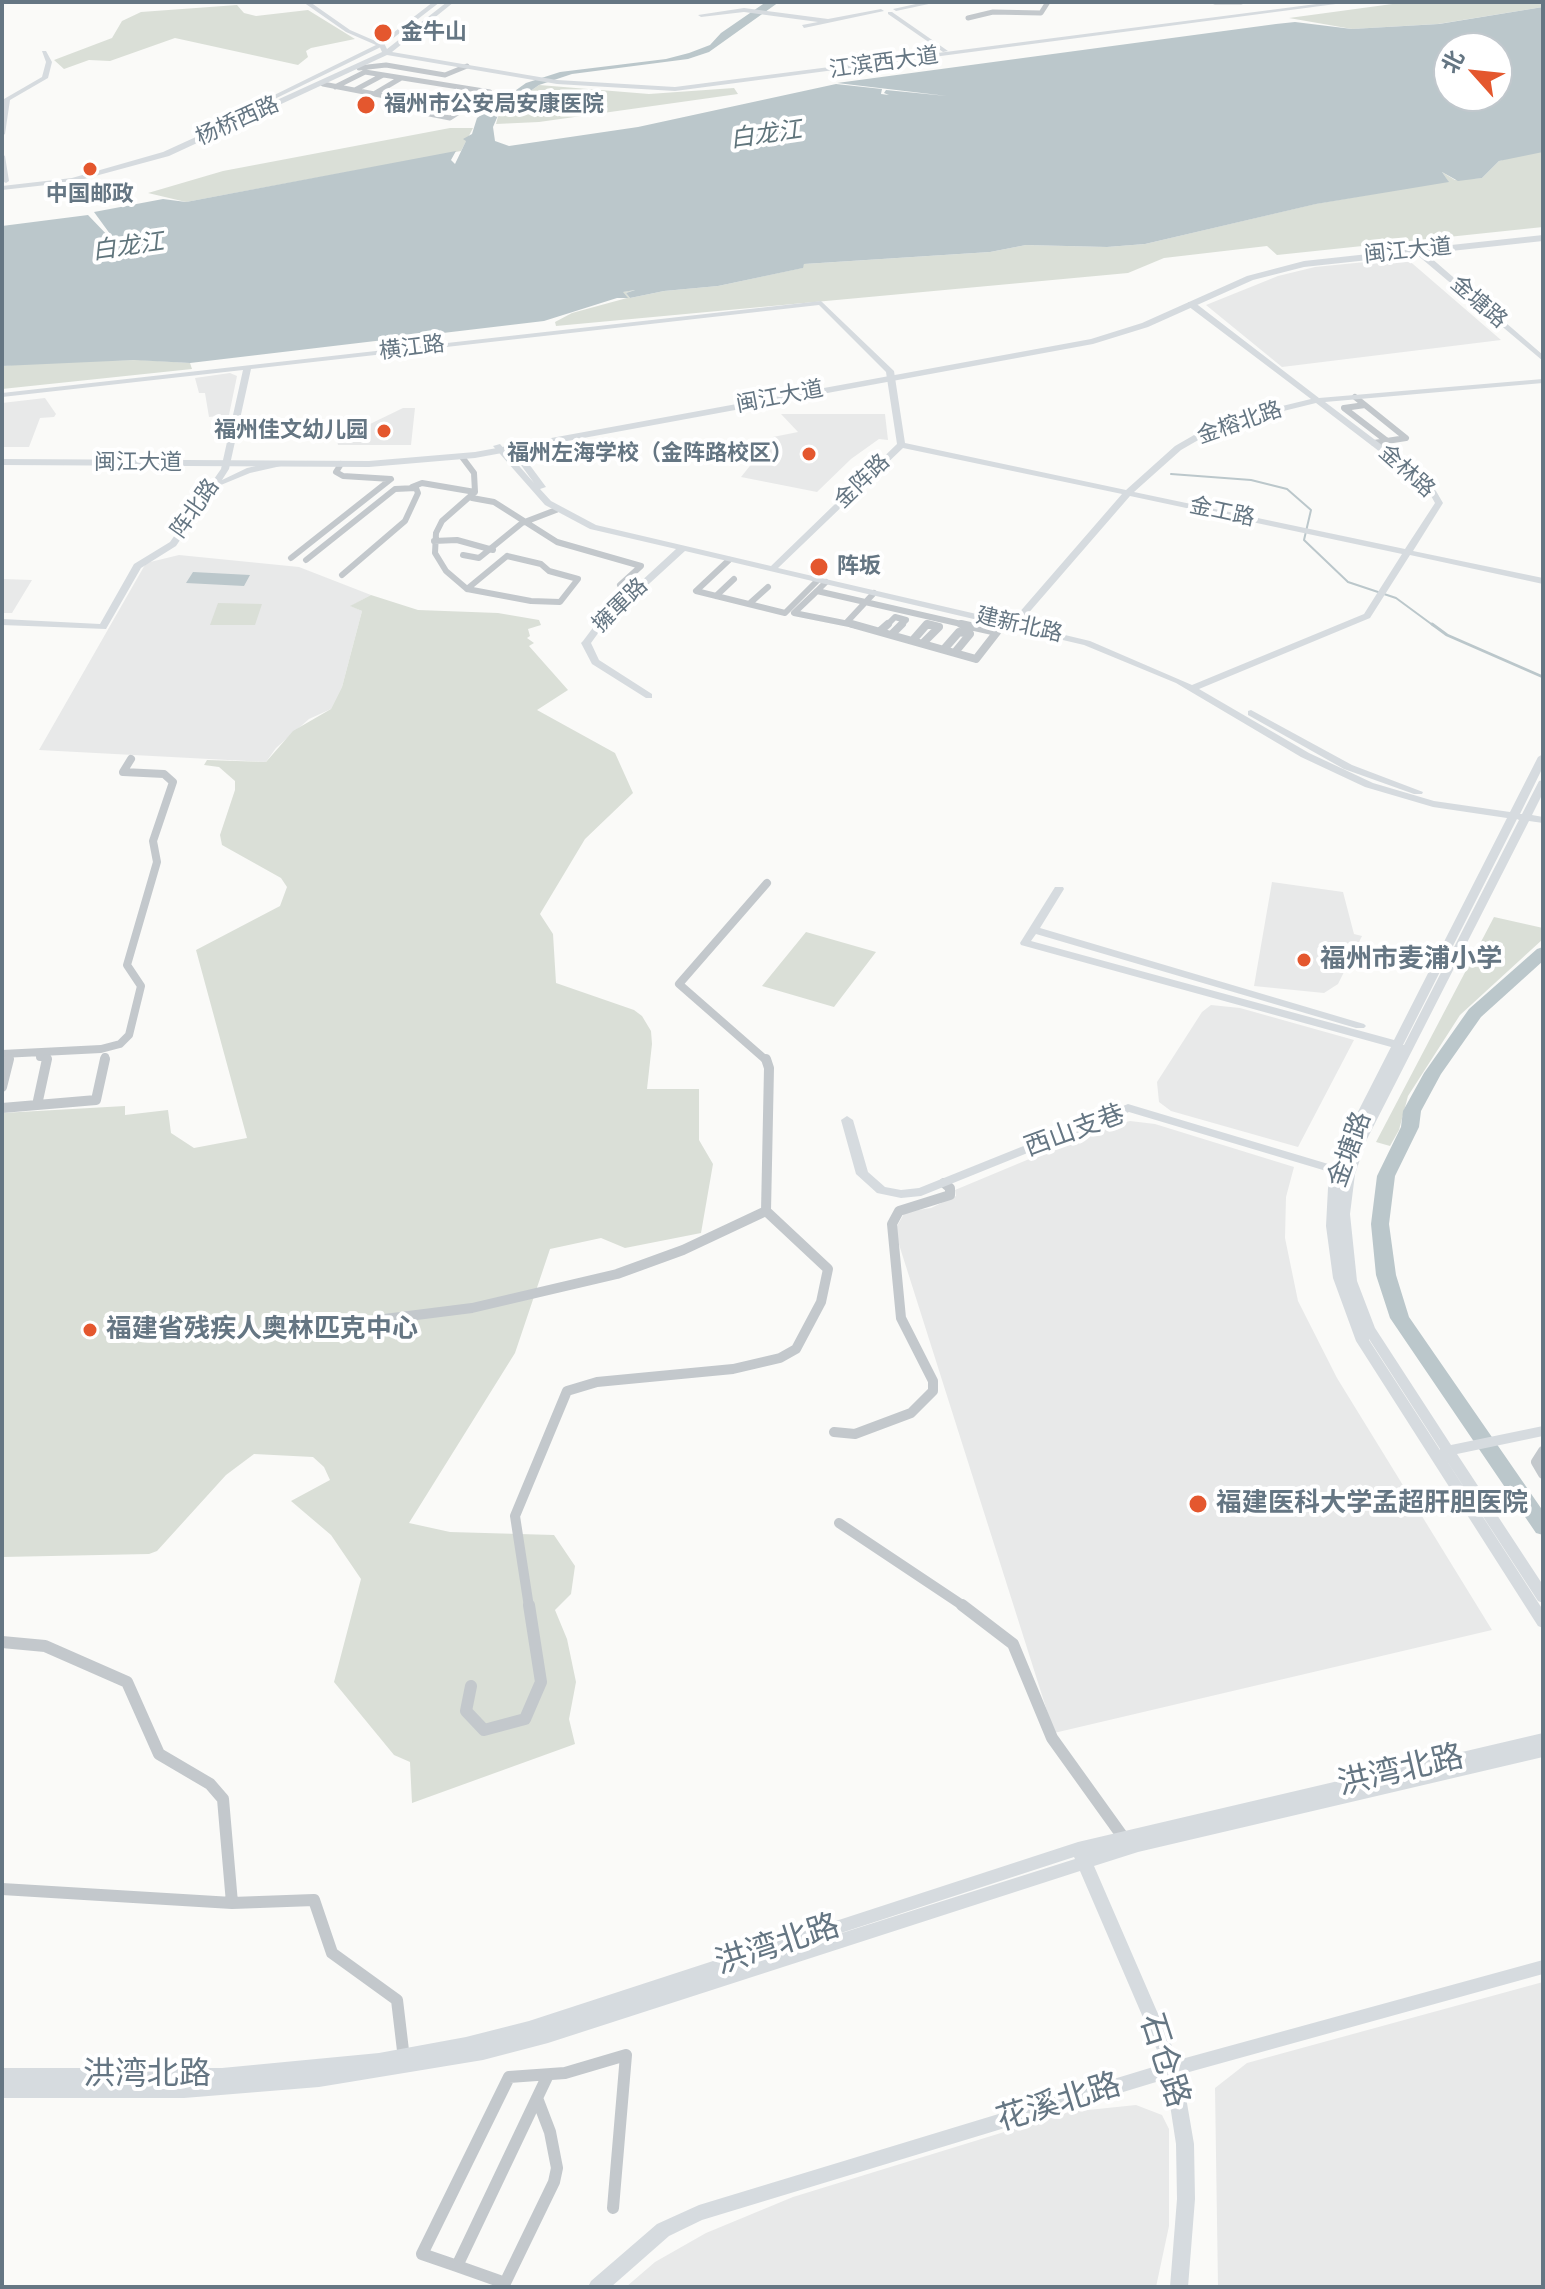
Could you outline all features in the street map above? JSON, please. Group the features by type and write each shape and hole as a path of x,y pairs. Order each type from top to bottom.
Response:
{"main road":[{"name":"杨桥西路","path":"3,184 60,183 166,154 322,81 386,45 439,2"},
{"name":"杨桥西路","path":"3,184 110,167 156,153 247,112 359,68 384,49 396,48 451,2"},
{"name":"江滨西大道","path":"384,49 467,66 641,84 740,78 1311,2"},
{"name":"江滨西大道","path":"396,48 557,82 632,89 756,81 1348,2"},
{"path":"322,81 371,59 416,56 580,81 608,82"},
{"path":"632,89 643,87 641,84"},
{"name":"闽江大道","path":"2,455 341,464 462,457 1106,332 1232,278 1272,265 1543,235"},
{"name":"闽江大道","path":"891,374 1102,339 1279,269 1414,249"},
{"name":"闽江大道","path":"2,462 391,457 505,447"}],"street":[{"path":"306,2 348,31 384,49"},
{"path":"201,133 384,49 439,2"},
{"path":"804,26 887,8 935,2"},
{"path":"968,18 993,12 1041,13 1048,2"},
{"path":"1215,2 1241,2"},
{"path":"887,8 945,51"},
{"path":"701,15 752,11 827,21"},
{"path":"2,134 7,99 45,78 49,62 44,52"},
{"path":"359,68 386,65 445,75 467,66"},
{"path":"335,87 365,72 490,92 450,118 383,105 390,97"},
{"path":"355,90 383,75"},
{"path":"374,94 401,78"},
{"path":"322,81 335,87 390,97 403,94 470,105"},
{"path":"403,94 420,81"},
{"path":"404,109 443,85"},
{"path":"422,112 461,88"},
{"path":"436,115 475,90"},
{"path":"2,156 3,184"},
{"name":"金塘路","path":"1414,249 1543,359"},
{"name":"横江路","path":"2,395 821,303 891,374"},
{"name":"金林路","path":"1191,304 1374,443 1439,500 1410,553 1379,601 1363,619 1197,686"},
{"path":"229,460 247,369"},
{"name":"金阵路","path":"775,566 901,445 891,374"},
{"name":"金榕北路","path":"1016,622 1129,493 1172,452 1204,433 1257,414 1318,400 1543,381"},
{"path":"1355,397 1406,438 1374,443"},
{"path":"1365,405 1344,408 1387,441"},
{"name":"金工路","path":"901,445 1543,581"},
{"name":"建新北路","path":"505,447 531,488 556,510 608,533 775,566 1016,622 1105,649 1197,686 1305,755 1369,785 1433,804 1543,814"},
{"name":"建新北路","path":"505,447 538,483 577,513 613,528 820,585 1016,622"},
{"path":"462,457 474,473 474,495"},
{"name":"阵北路","path":"2,622 103,627 137,566 173,544 229,460"},
{"path":"211,489 239,474 280,463"},
{"path":"291,558 391,479 343,476 336,472 341,464"},
{"path":"306,560 395,489 422,483 494,502 522,523 576,549 641,566 620,585"},
{"path":"342,575 405,521 418,493 412,487"},
{"path":"467,589 507,556 541,564 549,571 578,579 566,590 560,602 494,596 467,589 442,566 434,541 442,521 474,495"},
{"path":"463,555 479,558 522,523 556,510"},
{"path":"434,541 457,540 490,549 503,559"},
{"name":"擁軍路","path":"649,696 595,662 586,643 601,623 683,548"},
{"path":"729,560 696,591 785,613 820,585"},
{"path":"716,596 734,579"},
{"path":"820,585 934,622 997,632 976,659 847,622 794,613 820,585"},
{"path":"749,604 768,587"},
{"path":"847,622 874,593"},
{"path":"913,640 947,609"},
{"path":"880,631 895,617 906,620 892,634"},
{"path":"924,642 939,627 934,622"},
{"path":"945,648 959,632 970,634 956,651"},
{"name":"金塘路","path":"1543,757 1520,814 1344,1173 1332,1210 1333,1243 1341,1286 1353,1320 1384,1376 1543,1622"},
{"path":"4,1057 101,1049 120,1044 129,1035 141,986 127,965 157,862 153,841 173,782 164,774 123,772 131,759"},
{"name":"金塘路","path":"1543,783 1520,814 1399,1042 1348,1143 1344,1173 1344,1229 1354,1293 1378,1344 1543,1597"},
{"name":"建新北路","path":"1520,814 1543,820"},
{"path":"471,1686 466,1711 484,1730 525,1719 541,1682 515,1516 567,1391 597,1382 733,1369 780,1358 796,1349 821,1302 828,1269 766,1211 769,1068 765,1056 679,984 767,883"},
{"path":"1059,889 1025,943 1399,1042"},
{"path":"1033,930 1399,1042"},
{"path":"2,1087 4,1057"},
{"path":"4,1057 47,1057 37,1105"},
{"path":"2,1108 96,1100 105,1057"},
{"name":"西山支巷","path":"847,1120 859,1168 872,1185 890,1193 911,1194 944,1183 1128,1108 1344,1173"},
{"path":"834,1432 855,1434 911,1413 933,1391 933,1381 901,1318 892,1224 899,1211 937,1202 950,1195 950,1188 944,1183"},
{"path":"321,1327 472,1308 617,1274 683,1250 766,1211"},
{"path":"1446,1451 1543,1431"},
{"path":"1543,1451 1536,1462 1543,1474"},
{"path":"839,1523 993,1625 1013,1644 1052,1738 1123,1837"},
{"path":"2,1642 45,1646 127,1682 159,1754 210,1784 223,1799 232,1903"},
{"name":"洪湾北路","path":"2,2090 184,2090 319,2079 526,2042 1081,1855 1123,1837 1543,1739"},
{"name":"洪湾北路","path":"1081,1855 1543,1751"},
{"name":"石仓路","path":"1081,1855 1173,2069 1186,2170 1184,2252 1179,2287"},
{"path":"2,1889 232,1903 314,1900 332,1953 397,2000 404,2062"},
{"name":"花溪北路","path":"597,2287 626,2258 681,2220 1173,2069 1543,1967"},
{"path":"537,2098 555,2153 554,2182 505,2283 422,2254 509,2077 548,2075 626,2055 613,2208"},
{"name":"洪湾北路","path":"2,2076 222,2076 404,2062"},
{"path":"457,2266 548,2075"}],"shaded area":[{"path":"1407,2 1543,2 1543,7 1438,24 1352,29 1289,18"},
{"path":"237,5 244,13 256,16 308,10 355,39 311,48 306,51 308,57 298,65 175,38 110,61 89,60 64,69 54,60 112,38 122,21 141,12"},
{"path":"539,85 649,94 734,88 738,94 539,122 496,124 499,113"},
{"path":"450,128 473,128 461,151 186,202 148,193 223,171"},
{"path":"1529,152 1543,152 1543,227 1277,255 1267,246 1164,258 1128,273 556,326 555,322 572,313 627,298 622,292 635,290 626,293 630,298 718,286 802,268 804,264 990,252 1026,245 1107,247 1145,244 1315,204 1448,181 1442,172 1455,180 1482,178 1499,161"},
{"path":"1406,258 1501,340 1282,367 1206,305 1278,276 1315,267"},
{"path":"51,361 190,363 192,369 2,389 2,366"},
{"path":"230,373 237,376 229,415 209,417 205,393 199,393 195,378"},
{"path":"45,398 56,414 54,417 40,418 29,447 2,447 2,403"},
{"name":"福州佳文幼儿园","path":"403,408 415,408 411,445 338,445 337,440"},
{"name":"福州左海学校（金阵路校区）","path":"781,414 885,414 888,440 879,439 851,459 817,492 741,477 773,437 798,432"},
{"path":"179,555 299,567 371,595 351,606 362,611 342,687 331,709 309,719 276,748 266,762 39,750 146,563"},
{"path":"2,579 32,580 12,613 2,613"},
{"path":"371,595 418,610 498,613 539,620 541,625 528,629 530,636 527,638 534,643 529,646 568,690 537,710 615,753 633,793 585,839 540,914 553,934 556,983 634,1010 642,1016 651,1031 652,1044 647,1089 699,1089 699,1140 713,1164 701,1233 625,1248 601,1238 550,1249 515,1353 409,1523 450,1532 554,1535 575,1566 571,1594 555,1610 567,1639 576,1682 569,1719 575,1744 412,1803 410,1762 394,1755 334,1682 361,1579 331,1535 291,1501 330,1480 324,1467 313,1457 254,1454 226,1475 157,1551 149,1554 2,1557 2,1113 125,1106 125,1115 168,1110 171,1133 194,1148 247,1138 196,950 280,906 287,887 281,878 222,845 220,835 235,790 235,781 219,767 204,765 207,760 266,762 293,731 331,709 342,687 362,611 350,606"},
{"path":"218,603 262,604 255,625 210,625"},
{"name":"福州市麦浦小学","path":"1272,882 1343,892 1354,934 1362,936 1338,984 1324,993 1254,986"},
{"path":"1494,917 1543,928 1543,939 1460,1015 1408,1096 1399,1130 1390,1146 1376,1142"},
{"path":"806,932 876,952 834,1007 762,986"},
{"path":"1211,1005 1240,1008 1354,1040 1298,1147 1171,1111 1159,1102 1157,1082 1202,1012"},
{"name":"福建医科大学孟超肝胆医院","path":"1130,1121 1155,1124 1294,1167 1286,1197 1285,1238 1298,1301 1337,1378 1492,1630 1054,1733 896,1235 897,1226 905,1212 931,1208 956,1196 955,1190 1106,1127"},
{"path":"1543,1982 1543,2287 1218,2287 1215,2088 1247,2063"},
{"path":"1136,2105 1162,2115 1169,2129 1169,2226 1156,2287 626,2287 655,2262 706,2233 793,2197 1069,2112"}],"water":[{"name":"白龙江","path":"766,2 779,2 709,52 688,59 572,74 539,85 499,113 493,127 495,141 509,146 638,127 836,84 882,89 881,94 889,95 884,93 886,90 947,96 837,83 1276,24 1295,22 1352,29 1439,24 1543,7 1543,152 1499,161 1482,178 1458,181 1442,172 1449,182 1316,204 1145,244 1107,247 1026,245 990,252 804,264 803,268 718,286 630,298 626,293 635,290 623,292 628,298 617,298 544,321 190,363 134,360 2,366 2,226 88,215 111,239 94,212 163,199 186,202 456,151 451,160 455,164 466,141 463,139 472,134 477,118 526,83 560,72 666,59 710,45 721,33"},
{"path":"193,572 250,575 244,586 186,583"}],"waterway":[{"path":"1171,474 1251,480 1287,489 1311,510 1304,540 1348,582 1396,598 1434,626"},
{"path":"1432,624 1447,635 1543,677"},
{"path":"1543,952 1475,1013 1433,1073 1412,1111 1410,1127 1386,1176 1380,1224 1386,1275 1400,1318 1543,1527"}],"place":[{"name":"金牛山","path":"383,33"},
{"name":"福州市公安局安康医院","path":"366,105"},
{"name":"中国邮政","path":"90,169"},
{"name":"福州佳文幼儿园","path":"384,431"},
{"name":"福州左海学校（金阵路校区）","path":"809,454"},
{"name":"阵坂","path":"819,567"},
{"name":"福州市麦浦小学","path":"1304,960"},
{"name":"福建省残疾人奥林匹克中心","path":"90,1330"},
{"name":"福建医科大学孟超肝胆医院","path":"1198,1504"}]}
